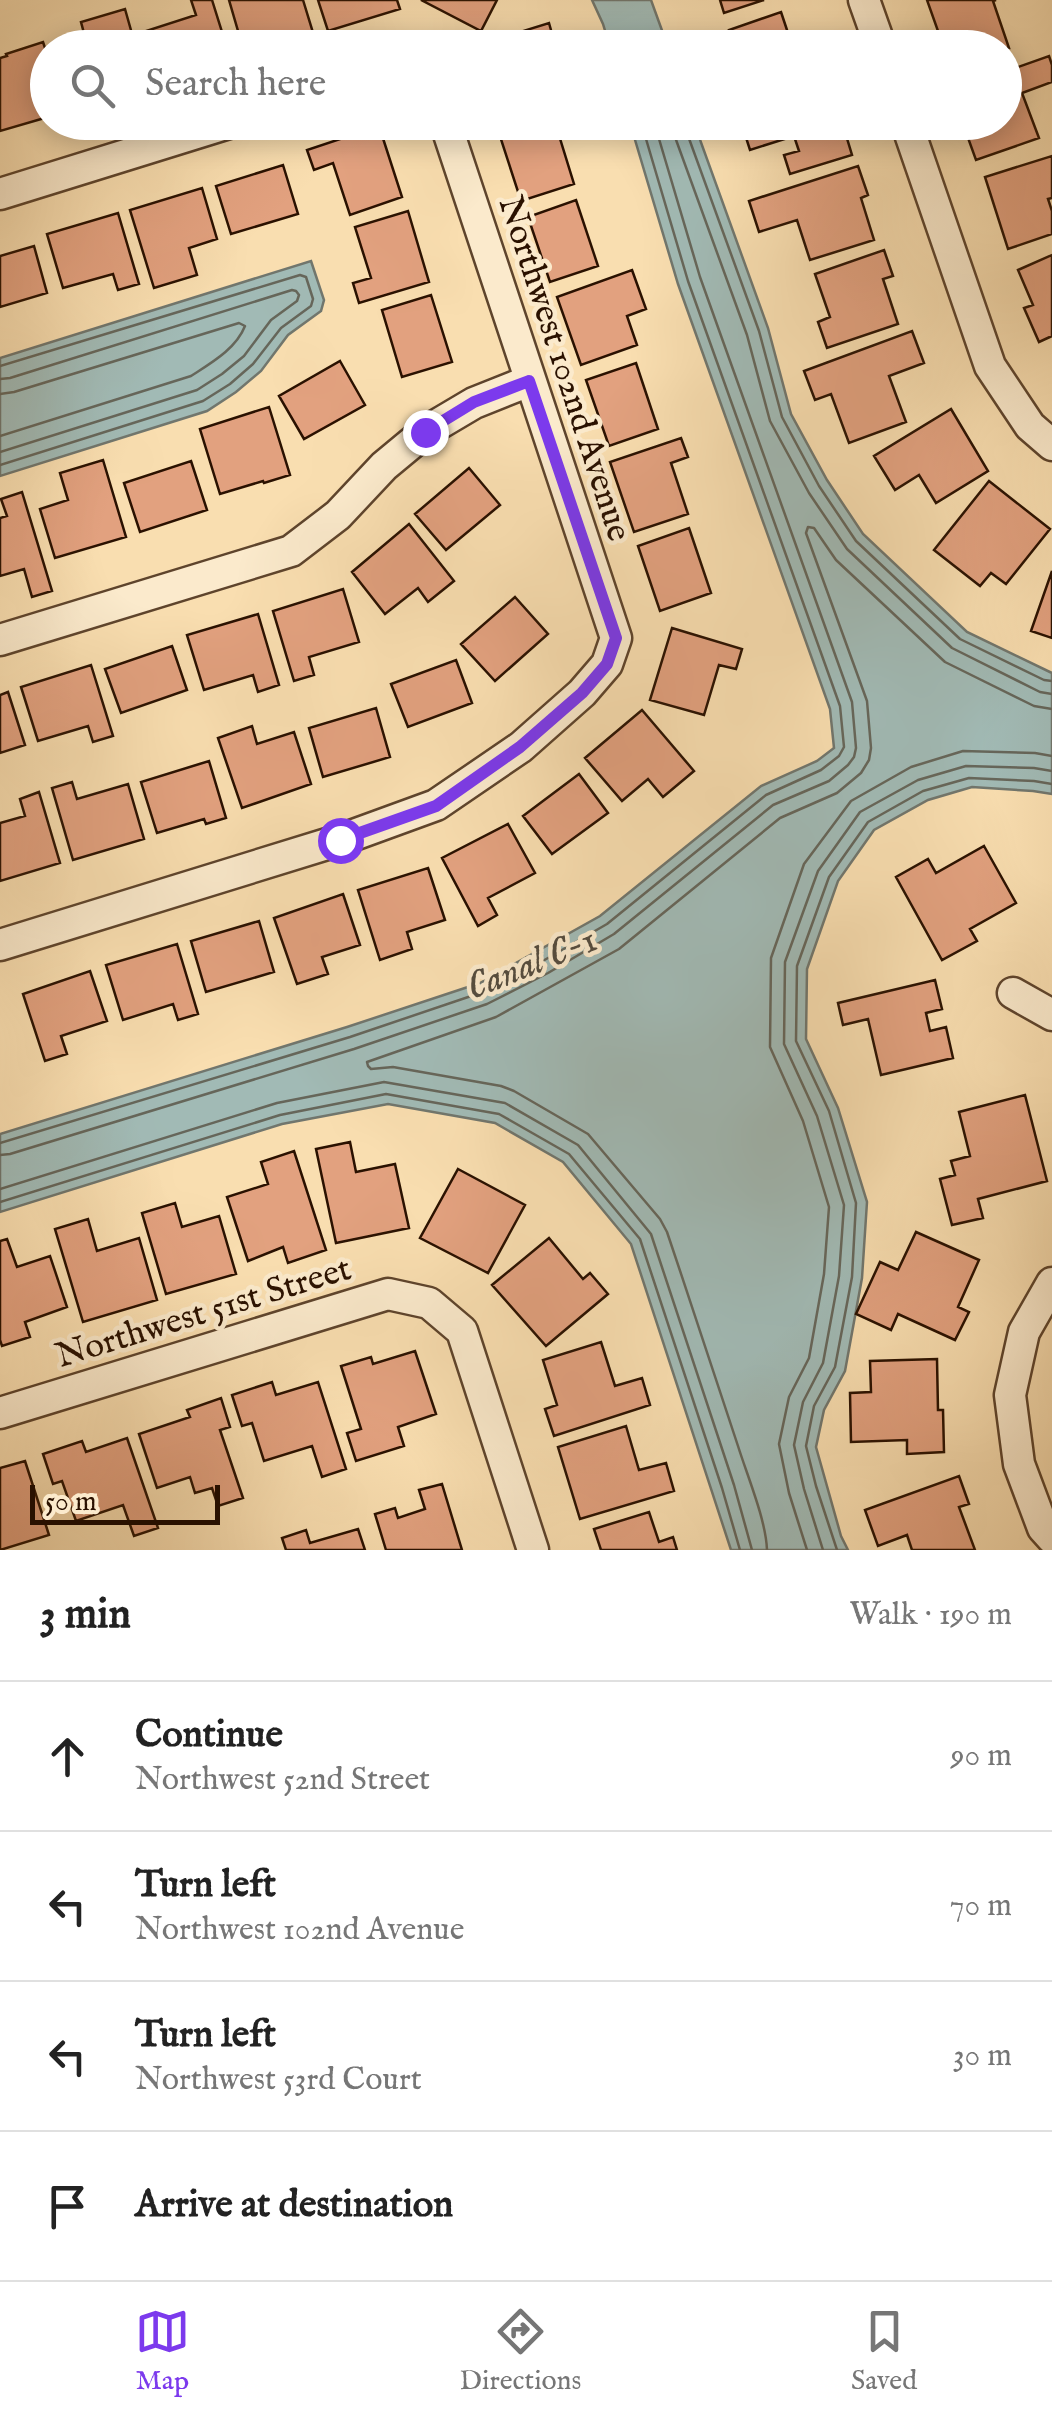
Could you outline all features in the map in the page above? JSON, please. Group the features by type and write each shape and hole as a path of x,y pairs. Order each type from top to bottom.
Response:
{"street":[{"path":"864,0 875,30"},
{"path":"0,194 174,140"},
{"name":"Northwest 102nd Avenue","path":"0,946 340,840 436,806 520,747 582,693 607,664 616,638 451,140"},
{"path":"912,140 990,366 1030,426 1052,445"},
{"path":"0,640 292,551 338,515 384,466 425,432 474,402 529,381"},
{"path":"1013,993 1052,1015"},
{"path":"1052,1283 1024,1332 1010,1395 1019,1464 1043,1528 1052,1538"},
{"name":"Northwest 51st Street","path":"0,1412 388,1294 429,1303 462,1332 533,1550"}],"water":[{"path":"592,0 651,0 662,30 605,30"},
{"name":"Canal C-1","path":"635,140 700,140 768,328 791,414 827,480 863,534 967,632 1052,673 1052,794 972,787 928,800 874,830 838,881 807,969 806,1039 838,1108 867,1202 862,1278 845,1371 824,1410 816,1447 848,1550 731,1550 631,1244 563,1162 495,1123 388,1104 282,1124 0,1212 0,1134 480,983 600,916 761,786 817,761 834,748 830,709 678,284"},
{"path":"311,261 324,300 321,311 288,335 261,371 236,392 207,411 0,476 0,358"}],"building":[{"path":"191,0 212,0 221,30 149,30 196,15"},
{"path":"229,0 303,0 312,30 238,30"},
{"path":"318,0 397,0 400,9 328,30"},
{"path":"421,0 497,0 479,30"},
{"path":"720,0 764,0 724,13"},
{"path":"927,0 996,0 993,1 1003,30 938,30"},
{"path":"125,9 131,30 83,30 81,22"},
{"path":"781,12 787,30 729,30"},
{"path":"549,23 551,30 527,30"},
{"path":"30,46 30,122 0,131 0,58"},
{"path":"1049,56 1052,82 1022,93 1022,66"},
{"path":"1022,93 1039,138 976,160 969,140 1022,140"},
{"path":"337,140 384,140 402,197 350,215 333,163 314,170 307,150"},
{"path":"501,140 560,140 574,184 521,201"},
{"path":"747,140 781,140 750,150"},
{"path":"795,140 847,140 852,155 790,174 784,155 799,151"},
{"path":"1052,156 1052,198 1048,199 1052,234 1008,249 985,177"},
{"path":"283,165 298,214 231,234 216,186"},
{"path":"858,166 868,195 861,198 874,240 810,260 797,220 759,232 749,201"},
{"path":"202,188 217,239 189,248 197,275 154,288 130,210"},
{"path":"576,200 598,266 550,282 528,217"},
{"path":"408,211 429,282 359,303 353,283 371,278 355,227"},
{"path":"118,213 139,284 118,290 113,274 63,288 47,234"},
{"path":"34,246 47,293 0,307 0,256"},
{"path":"884,250 893,276 883,279 898,324 827,348 818,322 830,317 815,274"},
{"path":"1052,255 1052,336 1039,342 1024,308 1033,305 1018,270"},
{"path":"632,270 646,309 627,316 637,345 581,365 557,297"},
{"path":"431,295 452,362 402,377 382,310"},
{"path":"912,331 924,363 889,376 906,422 849,443 831,394 815,400 804,371"},
{"path":"340,361 365,405 304,439 279,396"},
{"path":"636,363 658,429 609,446 586,380"},
{"path":"269,407 290,475 220,494 200,429"},
{"path":"951,409 988,471 936,503 919,475 895,490 874,456"},
{"path":"681,438 688,457 671,463 688,514 634,532 610,462"},
{"path":"103,460 126,537 55,558 40,509 68,500 60,473"},
{"path":"191,461 207,510 140,532 124,483"},
{"path":"469,468 500,505 446,550 415,514"},
{"path":"989,481 1050,529 1006,584 991,573 980,586 934,550"},
{"path":"22,492 52,591 32,597 24,569 0,576 0,518 7,516 1,499"},
{"path":"409,524 454,581 428,602 418,588 385,614 352,572"},
{"path":"689,528 711,593 660,611 638,546"},
{"path":"1052,571 1052,638 1031,631"},
{"path":"343,589 359,642 309,657 314,675 294,681 273,611"},
{"path":"515,597 548,634 495,681 461,644"},
{"path":"258,614 279,685 258,692 253,675 204,690 187,635"},
{"path":"672,628 742,649 736,669 719,665 704,715 650,700"},
{"path":"172,646 187,690 121,713 105,669"},
{"path":"456,660 472,703 408,727 391,684"},
{"path":"91,665 113,736 93,742 88,726 38,741 21,687"},
{"path":"8,692 25,745 0,753 0,695"},
{"path":"376,708 390,757 323,777 309,728"},
{"path":"642,710 694,771 663,797 648,779 622,801 585,758"},
{"path":"252,726 257,744 294,732 311,784 242,808 218,738"},
{"path":"209,761 226,818 206,824 204,819 157,833 141,782"},
{"path":"579,774 608,813 552,854 523,816"},
{"path":"72,782 77,799 128,784 144,839 73,860 52,788"},
{"path":"39,792 60,863 0,881 0,823 25,816 20,799"},
{"path":"508,824 535,873 488,898 497,915 478,926 442,858"},
{"path":"984,846 1016,903 970,929 977,941 942,960 896,877 928,859 936,873"},
{"path":"428,868 445,920 407,932 412,949 380,960 358,890"},
{"path":"343,894 360,945 322,957 328,974 297,984 274,918"},
{"path":"259,921 274,972 206,992 191,941"},
{"path":"177,944 198,1014 178,1020 173,1004 123,1020 106,965"},
{"path":"90,971 107,1021 61,1036 67,1054 45,1061 23,994"},
{"path":"935,980 942,1009 926,1013 930,1031 946,1027 953,1058 881,1075 868,1019 843,1025 838,1003"},
{"path":"1025,1095 1047,1181 978,1199 983,1218 952,1225 940,1179 955,1175 951,1161 970,1156 959,1112"},
{"path":"350,1142 356,1172 395,1164 409,1228 336,1243 316,1149"},
{"path":"294,1151 326,1250 288,1263 283,1247 248,1261 227,1197 268,1184 261,1162"},
{"path":"458,1169 525,1205 488,1273 420,1238"},
{"path":"175,1203 182,1227 219,1216 236,1274 166,1294 142,1213"},
{"path":"88,1219 97,1251 139,1238 157,1300 83,1322 55,1229"},
{"path":"916,1232 979,1260 958,1307 969,1312 955,1340 898,1314 891,1330 856,1314 880,1262 898,1270"},
{"path":"549,1238 583,1279 590,1273 608,1294 546,1346 492,1285"},
{"path":"7,1239 17,1267 50,1256 67,1307 25,1322 30,1337 2,1346 0,1241"},
{"path":"601,1342 615,1386 642,1378 650,1405 554,1436 545,1409 557,1405 543,1360"},
{"path":"415,1351 436,1414 398,1427 404,1446 356,1461 347,1433 361,1429 341,1366 371,1357 373,1364"},
{"path":"937,1359 944,1452 907,1454 907,1440 851,1442 850,1393 871,1392 870,1361"},
{"path":"272,1382 276,1395 318,1382 346,1469 322,1477 312,1446 264,1461 252,1423 242,1426 232,1395"},
{"path":"221,1398 230,1427 220,1430 243,1498 218,1506 212,1488 195,1493 190,1477 157,1488 139,1434 190,1417 187,1410"},
{"path":"626,1426 639,1470 666,1463 674,1491 580,1519 558,1447"},
{"path":"127,1438 158,1528 134,1536 123,1505 76,1521 62,1481 53,1484 43,1454 82,1441 86,1452"},
{"path":"25,1461 49,1535 0,1550 0,1468"},
{"path":"959,1476 969,1504 959,1507 975,1550 912,1550 907,1535 878,1546 865,1510"},
{"path":"442,1484 462,1550 386,1550 375,1514 395,1508 398,1518 425,1509 419,1490"},
{"path":"649,1512 659,1542 673,1537 677,1550 601,1550 594,1529"},
{"path":"358,1529 365,1550 286,1550 282,1538 306,1530 310,1543"}],"route":[{"path":"340,840 436,806 520,747 582,693 607,664 616,638 529,381 474,402 425,432"}]}
